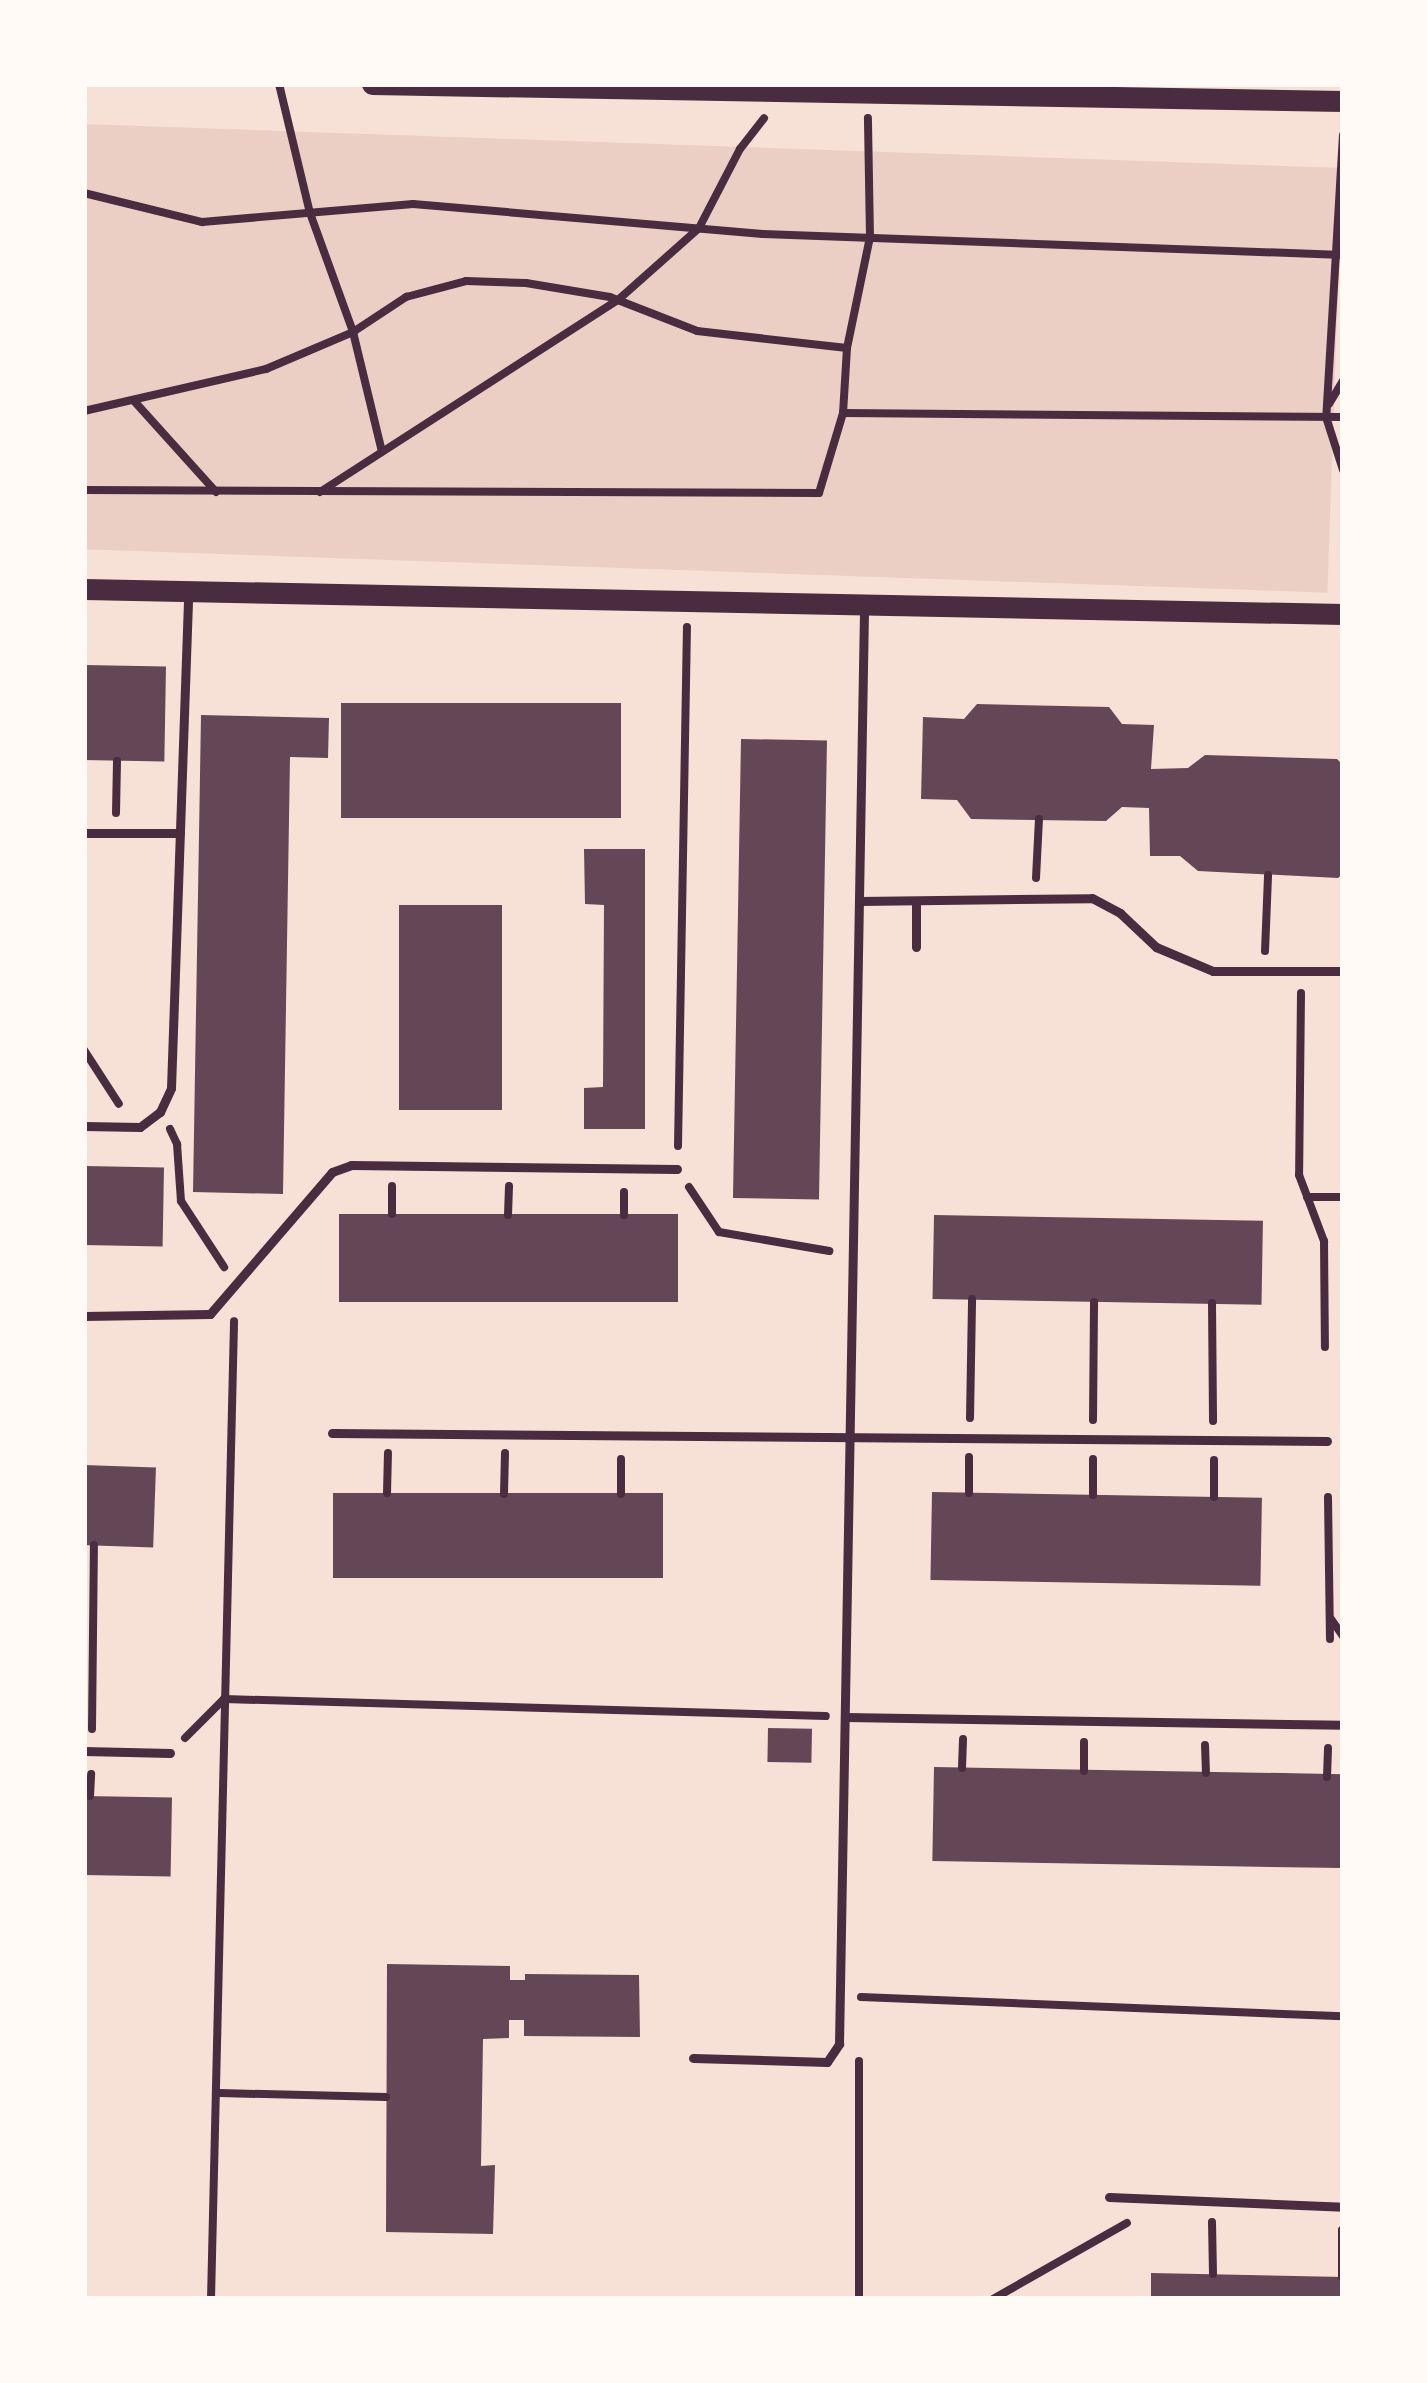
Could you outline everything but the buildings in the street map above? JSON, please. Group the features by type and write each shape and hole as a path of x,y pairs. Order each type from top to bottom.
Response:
{"street":[{"path":"372,84 1314,92 1343,101"},
{"path":"84,589 1343,614"}],"lane":[{"path":"84,1126 134,1126 160,1112 172,1088 188,590"},
{"path":"693,2058 827,2062 839,2044 864,606"},
{"path":"84,833 180,833"},
{"path":"859,901 1092,898 1120,913 1156,947 1213,971 1343,971"},
{"path":"916,901 916,946"},
{"path":"84,1316 209,1314 332,1172 352,1165 677,1169"},
{"path":"332,1433 850,1441 1327,1441"},
{"path":"845,1717 1343,1725"},
{"path":"88,1752 170,1753"},
{"path":"1109,2197 1343,2207"}],"path":[{"path":"279,84 310,213 353,332 382,452"},
{"path":"319,493 617,300 698,228 740,149 786,89"},
{"path":"84,490 819,493 843,413 847,348 870,237 867,90"},
{"path":"1343,135 1326,416 1343,470"},
{"path":"84,193 202,222 413,204 698,228 1339,255"},
{"path":"84,411 266,368 353,332 406,297 466,281 526,283 617,300 697,331 847,348"},
{"path":"1326,416 1334,389 1343,381"},
{"path":"135,402 217,493"},
{"path":"843,413 1343,417"},
{"path":"688,602 677,1169 719,1232 853,1255"},
{"path":"115,833 117,760"},
{"path":"1035,899 1039,820"},
{"path":"1264,971 1268,874"},
{"path":"1301,971 1299,1175 1324,1241 1325,1347"},
{"path":"84,1050 134,1126"},
{"path":"160,1112 177,1144 181,1201 235,1284 211,2299"},
{"path":"1307,1197 1343,1198"},
{"path":"970,1441 972,1299"},
{"path":"1093,1441 1094,1302"},
{"path":"1212,1303 1214,1497"},
{"path":"387,1493 389,1434"},
{"path":"504,1494 505,1436"},
{"path":"621,1437 621,1494"},
{"path":"1328,1497 1330,1640"},
{"path":"90,1796 94,1545"},
{"path":"1330,1617 1343,1636"},
{"path":"170,1753 224,1700 845,1717"},
{"path":"860,1997 1343,2016"},
{"path":"219,2093 386,2097"},
{"path":"993,2299 1168,2200"},
{"path":"1211,2201 1213,2274"},
{"path":"1342,2277 1343,2207"}],"shaded area":[{"path":"84,124 1342,168 1327,593 84,549"}]}
